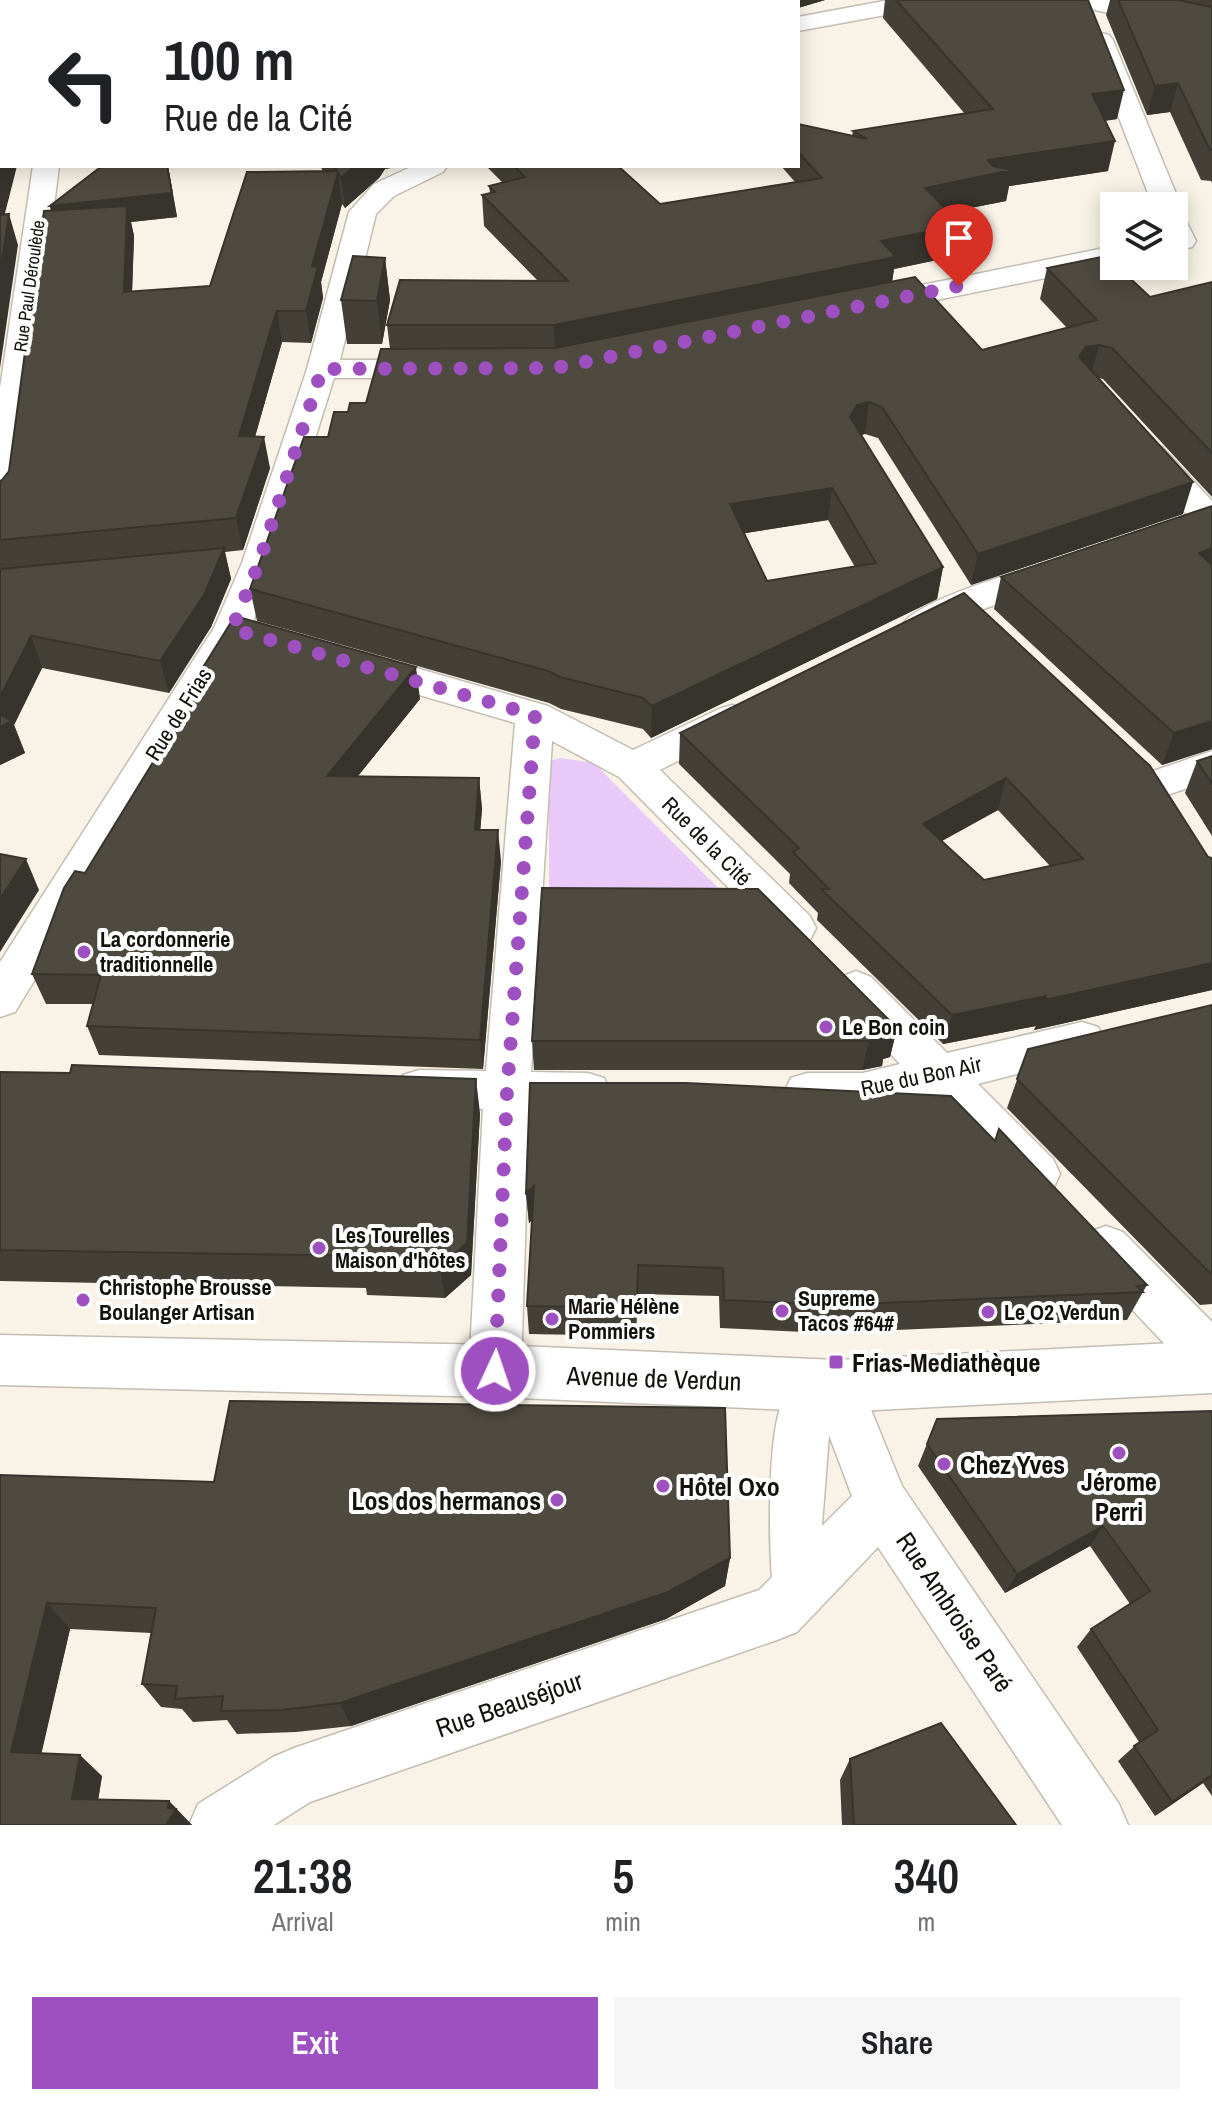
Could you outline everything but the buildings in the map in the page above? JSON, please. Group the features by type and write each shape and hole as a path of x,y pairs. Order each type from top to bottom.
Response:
{"main road":[{"path":"800,24 896,6 974,0"},
{"path":"1049,0 1085,1 1212,27"},
{"name":"Avenue de Verdun","path":"0,1360 495,1371 836,1386 1212,1367"}],"street":[{"path":"1085,1 1161,192"},
{"name":"Rue Paul Déroulède","path":"0,502 46,168"},
{"name":"Rue de Frias","path":"0,999 247,633 244,564 322,369 363,212 384,190 430,168"},
{"path":"0,264 34,244"},
{"path":"850,308 1100,258"},
{"path":"322,369 462,368"},
{"path":"1130,432 1201,523"},
{"path":"891,639 954,591 1079,564"},
{"path":"954,591 997,636"},
{"name":"Rue de la Cité","path":"338,659 535,715 633,767 939,1073 1212,1358"},
{"path":"633,767 762,703"},
{"path":"495,1371 507,1092 535,715"},
{"path":"1153,787 1212,765"},
{"name":"Rue du Bon Air","path":"770,1092 863,1092 1121,1031"},
{"path":"381,1087 507,1092 631,1092"},
{"path":"801,1589 795,1525 804,1414 836,1386"},
{"name":"Rue Ambroise Paré","path":"836,1386 882,1504 1098,1825"},
{"name":"Rue Beauséjour","path":"219,1825 294,1778 777,1612 882,1504"}],"shaded area":[{"path":"560,758 594,763 724,894 549,893 549,761"}],"place":[{"name":"La cordonnerie traditionnelle","path":"84,952"},
{"name":"Le Bon coin","path":"826,1027"},
{"name":"Les Tourelles Maison d'hôtes","path":"319,1248"},
{"name":"Christophe Brousse Boulanger Artisan","path":"83,1300"},
{"name":"Supreme Tacos #64#","path":"782,1311"},
{"name":"Le O2 Verdun","path":"988,1312"},
{"name":"Marie Hélène Pommiers","path":"552,1319"},
{"name":"Frias-Mediathèque","path":"836,1362"},
{"name":"Jérome Perri","path":"1119,1453"},
{"name":"Chez Yves","path":"944,1464"},
{"name":"Hôtel Oxo","path":"663,1486"},
{"name":"Los dos hermanos","path":"557,1500"}],"route":[{"path":"495,1371 507,1092 535,715 232,629 259,563 322,369 555,368 959,286"}]}
